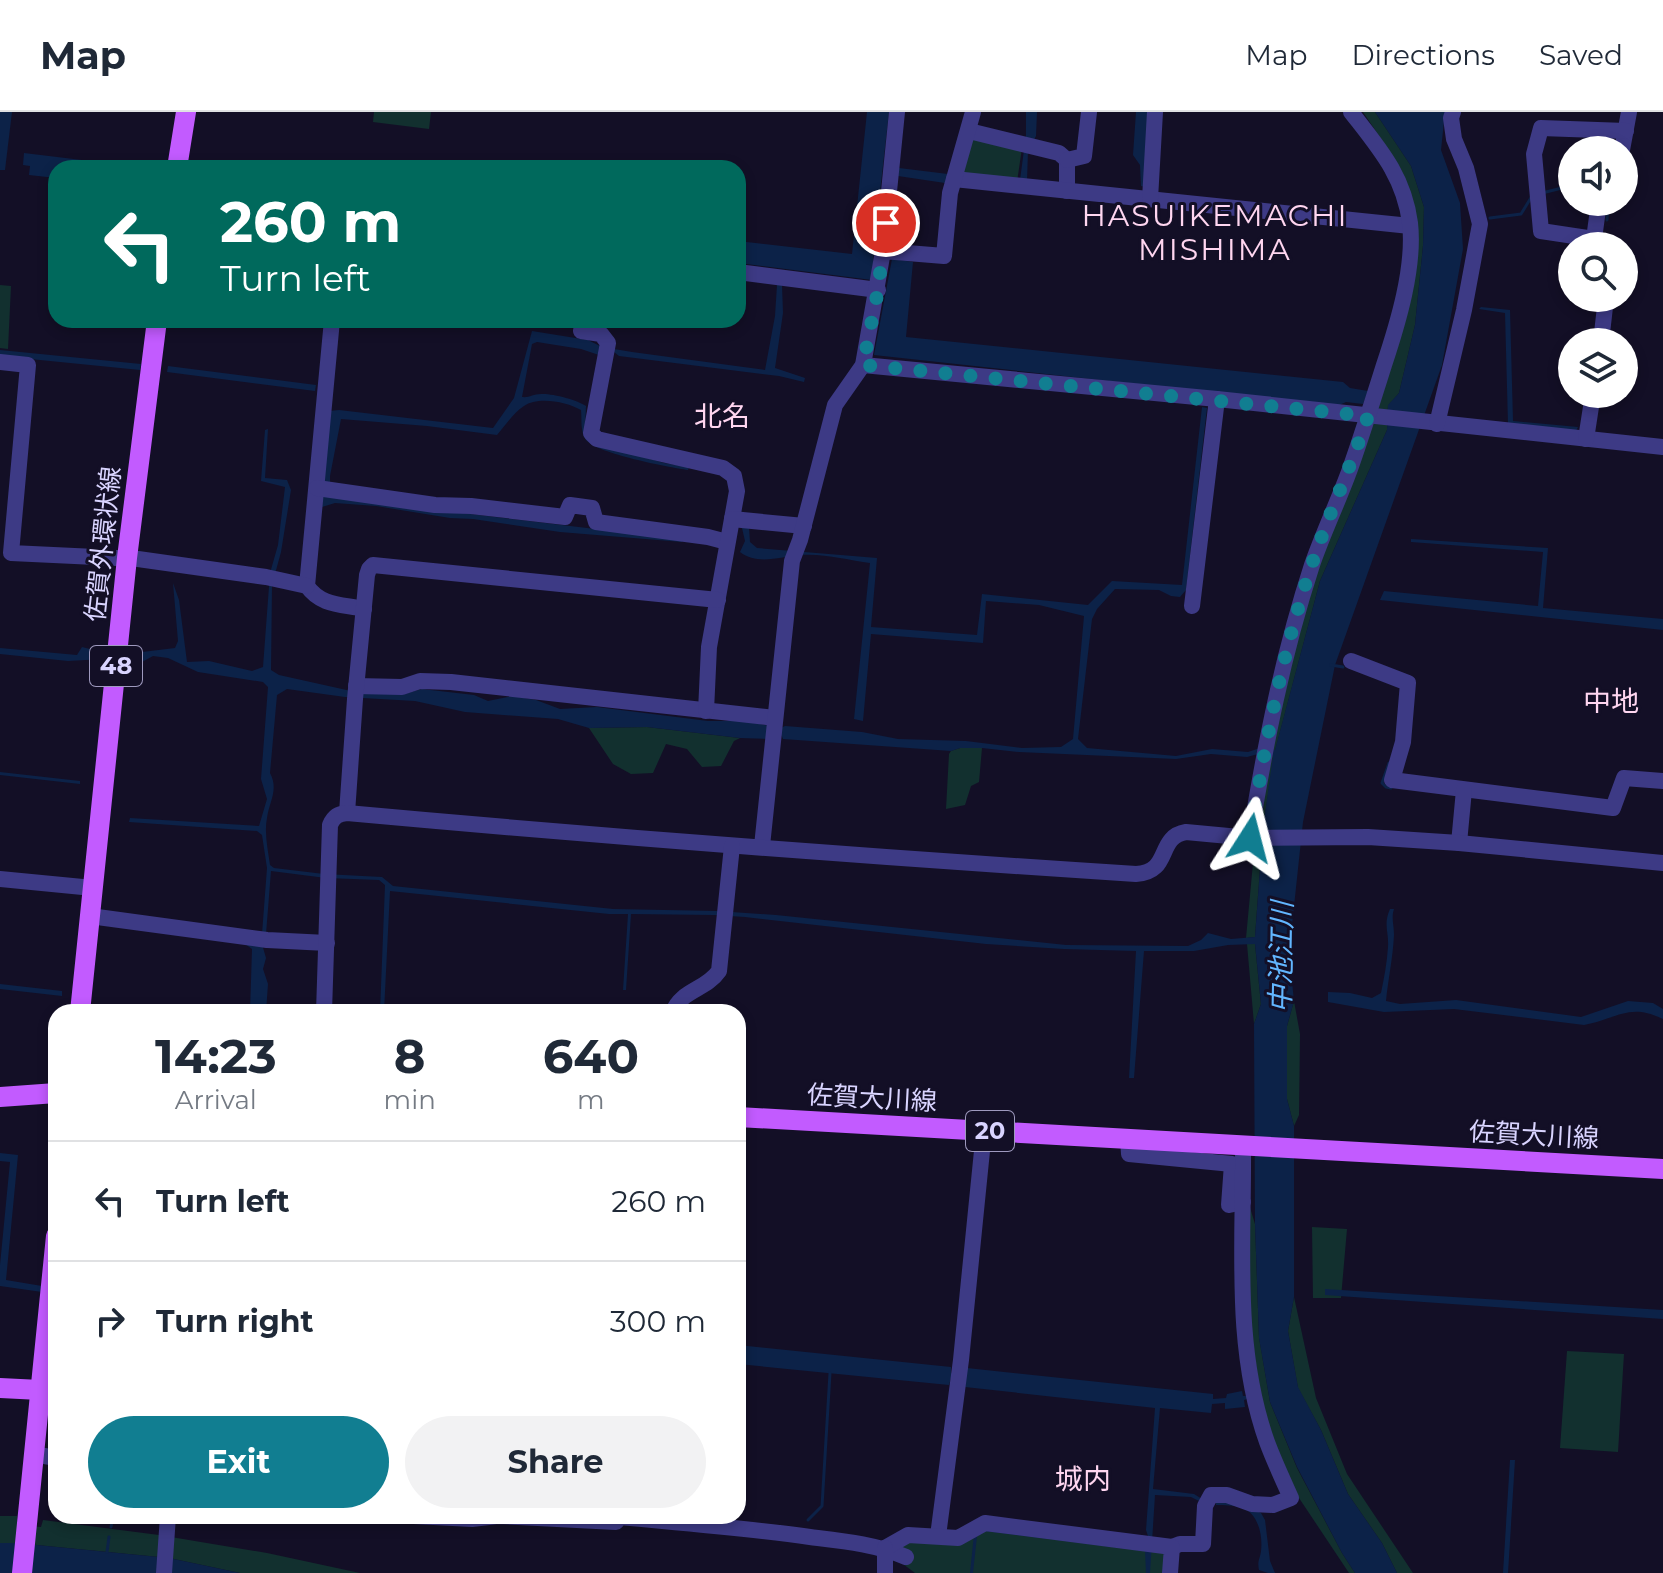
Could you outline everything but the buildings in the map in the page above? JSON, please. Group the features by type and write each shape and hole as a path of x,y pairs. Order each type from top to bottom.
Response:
{"main road":[{"path":"178,160 186,112"},
{"name":"佐賀外環状線","path":"81,1004 127,558 156,328"},
{"path":"0,1097 48,1094"},
{"name":"佐賀大川線","path":"746,1117 1663,1169"},
{"path":"0,1388 48,1391 33,1454 22,1573"}],"street":[{"path":"762,846 795,554 835,405 863,365 878,290 897,112"},
{"path":"883,251 944,256 950,193 973,112"},
{"path":"1067,160 1084,156 1089,112"},
{"path":"1150,199 1155,112"},
{"path":"1250,838 1264,752 1287,649 1313,564 1371,416 1401,316 1409,253 1410,226 1406,196 1389,162 1351,112"},
{"path":"1434,423 1464,310 1480,224 1466,168 1454,139 1453,112"},
{"path":"1625,136 1629,112"},
{"path":"1558,235 1541,231 1534,154 1541,128 1626,131"},
{"path":"969,131 1059,153 1067,160 1067,191"},
{"path":"954,179 1410,226"},
{"path":"746,273 878,290"},
{"path":"307,586 331,328"},
{"path":"582,328 581,331 601,334 607,349 591,433 597,439 723,468 734,476 737,491 709,647 706,711"},
{"path":"0,362 28,365 11,553 127,558 271,578 307,586 321,600 364,609"},
{"path":"863,365 1663,447"},
{"path":"1192,606 1217,399"},
{"path":"1586,439 1591,408"},
{"path":"317,488 435,505 565,517 570,505 592,508 596,522 727,542"},
{"path":"732,519 804,526"},
{"path":"347,813 364,609 369,569 373,565 718,600"},
{"path":"1351,661 1408,683 1403,742 1392,780 1463,794 1613,808 1624,778 1663,781"},
{"path":"356,692 402,687 420,681 451,682 642,702 706,711 775,726"},
{"path":"1459,843 1463,794"},
{"path":"324,1004 330,825 338,814 347,813 859,856 1136,874 1151,871 1159,863 1171,838 1186,832 1250,838 1368,837 1663,863"},
{"path":"676,1004 682,997 713,980 719,971 732,846"},
{"path":"0,879 93,888"},
{"path":"90,916 262,939 327,943"},
{"path":"938,1536 959,1376 984,1131"},
{"path":"1128,1138 1129,1154 1232,1164 1229,1205 1243,1202"},
{"path":"885,1548 908,1535 958,1538 985,1523 1172,1547 1203,1544 1205,1506 1211,1495 1227,1495 1262,1505 1273,1505 1291,1498 1266,1442 1246,1350 1242,1297 1243,1145"},
{"path":"33,1454 48,1457"},
{"path":"164,1573 167,1524"},
{"path":"702,1524 885,1548 906,1557"},
{"path":"1170,1573 1172,1547"},
{"path":"885,1548 885,1573"}],"green space":[{"path":"374,112 431,112 429,129 373,122"},
{"path":"1363,112 1375,112 1411,166 1424,207 1415,325 1399,393 1388,406 1387,430 1320,581 1275,751 1269,750 1291,652 1416,238 1390,152"},
{"path":"972,136 1022,148 1017,182 965,176 961,170"},
{"path":"0,285 11,286 8,349 0,348"},
{"path":"647,727 740,738 734,741 721,766 702,767 687,749 666,744 653,773 631,774 613,764 589,728"},
{"path":"960,748 982,748 979,782 971,786 965,805 946,809 949,754"},
{"path":"1269,756 1274,756 1263,828 1255,937 1246,938 1256,831"},
{"path":"1247,944 1255,944 1261,1004 1254,1024"},
{"path":"1294,1001 1300,1034 1299,1115 1294,1126 1287,1099 1287,1026"},
{"path":"1248,1201 1255,1224 1259,1337 1270,1402 1297,1468 1355,1573 1349,1573 1299,1498 1273,1441 1259,1387 1247,1297"},
{"path":"1312,1227 1347,1229 1341,1298 1313,1298"},
{"path":"1294,1297 1316,1398 1347,1474 1413,1573 1397,1573 1382,1543 1348,1494 1321,1430 1298,1388 1288,1331"},
{"path":"1567,1351 1624,1354 1618,1452 1560,1448"},
{"path":"0,1516 17,1516 17,1525 41,1527 43,1520 48,1521 48,1524 74,1524 159,1535 360,1573 240,1573 169,1558 0,1543"},
{"path":"983,1526 1165,1549 1164,1573 915,1573 899,1561 901,1546 911,1537"}],"water":[{"path":"0,112 12,112 5,170 0,170"},
{"path":"867,112 889,112 872,280 746,264 746,242 852,254"},
{"path":"1026,112 1037,112 1036,136 1028,151 1027,181 1020,180"},
{"path":"1136,112 1149,112 1145,187 1141,186 1140,165 1133,155"},
{"name":"中池江川","path":"1375,112 1445,112 1441,150 1460,203 1463,249 1442,365 1335,665 1303,822 1289,953 1294,1001 1287,1026 1287,1099 1294,1126 1294,1297 1288,1331 1298,1387 1321,1430 1348,1494 1382,1543 1397,1573 1355,1573 1297,1467 1270,1402 1259,1338 1255,1224 1254,1024 1261,1004 1255,944 1194,951 1144,951 1134,1078 1129,1078 1136,951 986,944 745,917 631,914 626,990 623,990 628,914 390,891 384,1004 380,1004 385,885 379,880 326,878 271,871 266,934 262,944 266,958 263,969 268,984 267,1004 250,1004 252,949 241,941 262,934 267,868 262,835 257,831 129,822 130,818 259,826 267,799 261,779 268,687 263,682 198,672 168,658 153,656 142,662 133,660 134,653 175,648 178,641 173,583 179,600 187,662 209,661 252,671 263,667 270,573 278,545 285,487 261,481 265,430 268,429 265,478 287,480 291,490 272,585 271,670 279,675 351,691 404,694 422,689 474,695 488,701 512,696 536,700 560,709 597,707 708,721 743,721 781,728 862,732 898,739 966,741 1022,748 1061,747 1073,739 1084,616 1039,605 986,601 983,643 871,634 863,721 854,719 870,563 809,555 754,559 740,552 745,541 742,528 749,527 750,542 757,548 877,558 871,627 977,635 982,594 1088,605 1112,581 1182,585 1202,407 1207,408 1186,590 1180,597 1159,590 1115,589 1097,609 1092,619 1078,739 1087,748 1176,756 1212,749 1248,752 1260,748 1275,750 1320,581 1387,430 1388,405 1399,393 1415,325 1424,207 1411,166","holes":["287,689 345,697 415,701 465,712 558,719 589,728 647,727 740,738 770,739 780,732 783,739 951,751 982,748 1176,759 1211,754 1273,756 1263,828 1255,937 1231,939 1208,933 1188,946 1066,945 776,915 613,909 393,886 382,877 324,874 270,865 266,830 274,790 270,773 277,695"]},
{"path":"24,153 82,160 48,160 48,177 29,175 30,166 23,165"},
{"path":"899,168 948,174 945,183 898,176"},
{"path":"892,259 913,262 906,337 1343,382 1350,388 1368,391 1363,404 1346,402 1337,406 874,355"},
{"path":"777,285 782,285 783,313 775,368 805,378 804,382 779,376 619,356 614,352 599,355 581,349 537,342 532,344 522,397 538,394 571,399 586,406 585,432 605,446 689,467 688,470 634,459 593,445 583,433 581,410 561,403 537,401 520,409 497,435 341,419 330,483 323,480 329,411 493,428 514,398 532,331 588,340 602,347 765,370"},
{"path":"1479,309 1510,310 1513,421 1578,427 1576,431 1508,424 1505,313"},
{"path":"0,350 141,364 140,370 0,356"},
{"path":"168,366 316,385 315,391 167,372"},
{"path":"323,496 683,539 682,542 560,532 376,506 335,503 322,507"},
{"path":"1411,539 1548,548 1543,608 1663,619 1663,630 1380,600 1384,591 1538,606 1543,552 1411,542"},
{"path":"82,647 106,653 104,659 68,661 0,654 0,648 77,655"},
{"path":"0,772 80,781 80,784 0,775"},
{"path":"1390,909 1394,909 1394,935 1386,1001 1400,1004 1456,1000 1581,1017 1628,1001 1653,1003 1663,1009 1663,1019 1632,1012 1584,1025 1454,1009 1384,1012 1328,1002 1328,992 1372,998 1381,993"},
{"path":"0,984 62,991 62,996 0,989"},
{"path":"0,1153 18,1155 6,1280 42,1286 42,1292 0,1286 10,1162 0,1161"},
{"path":"1325,1289 1663,1310 1663,1319 1325,1295"},
{"path":"746,1346 951,1367 951,1373 966,1375 967,1368 1213,1394 1213,1399 1226,1398 1227,1394 1242,1391 1247,1399 1244,1400 1245,1407 1225,1409 1225,1403 1212,1404 1211,1413 1160,1408 1153,1489 1194,1494 1202,1499 1155,1495 1150,1573 1146,1573 1145,1551 984,1531 977,1536 973,1573 970,1573 974,1534 984,1527 1148,1536 1155,1408 965,1387 966,1380 951,1378 949,1385 746,1365"},
{"path":"1510,1460 1515,1460 1508,1573 1503,1573"},
{"path":"1216,1501 1243,1505 1261,1513 1275,1573 1259,1570 1261,1538 1252,1515 1239,1507 1216,1505"},
{"path":"0,1543 169,1558 240,1573 0,1573"}],"waterway":[{"path":"1542,193 1558,189"},
{"path":"1490,218 1521,214 1532,196"},
{"path":"1607,216 1607,220"},
{"path":"1331,665 1343,667"},
{"path":"1389,763 1382,783 1391,788"},
{"path":"808,1520 822,1506 830,1373"},
{"path":"107,1552 109,1537"}],"district":[{"name":"HASUIKEMACHI MISHIMA","path":"1215,233"},
{"name":"北名","path":"722,416"},
{"name":"中地","path":"1611,701"},
{"name":"城内","path":"1083,1479"}],"route":[{"path":"886,223 878,290 863,365 1368,416 1313,564 1287,649 1265,744 1250,838"}]}
